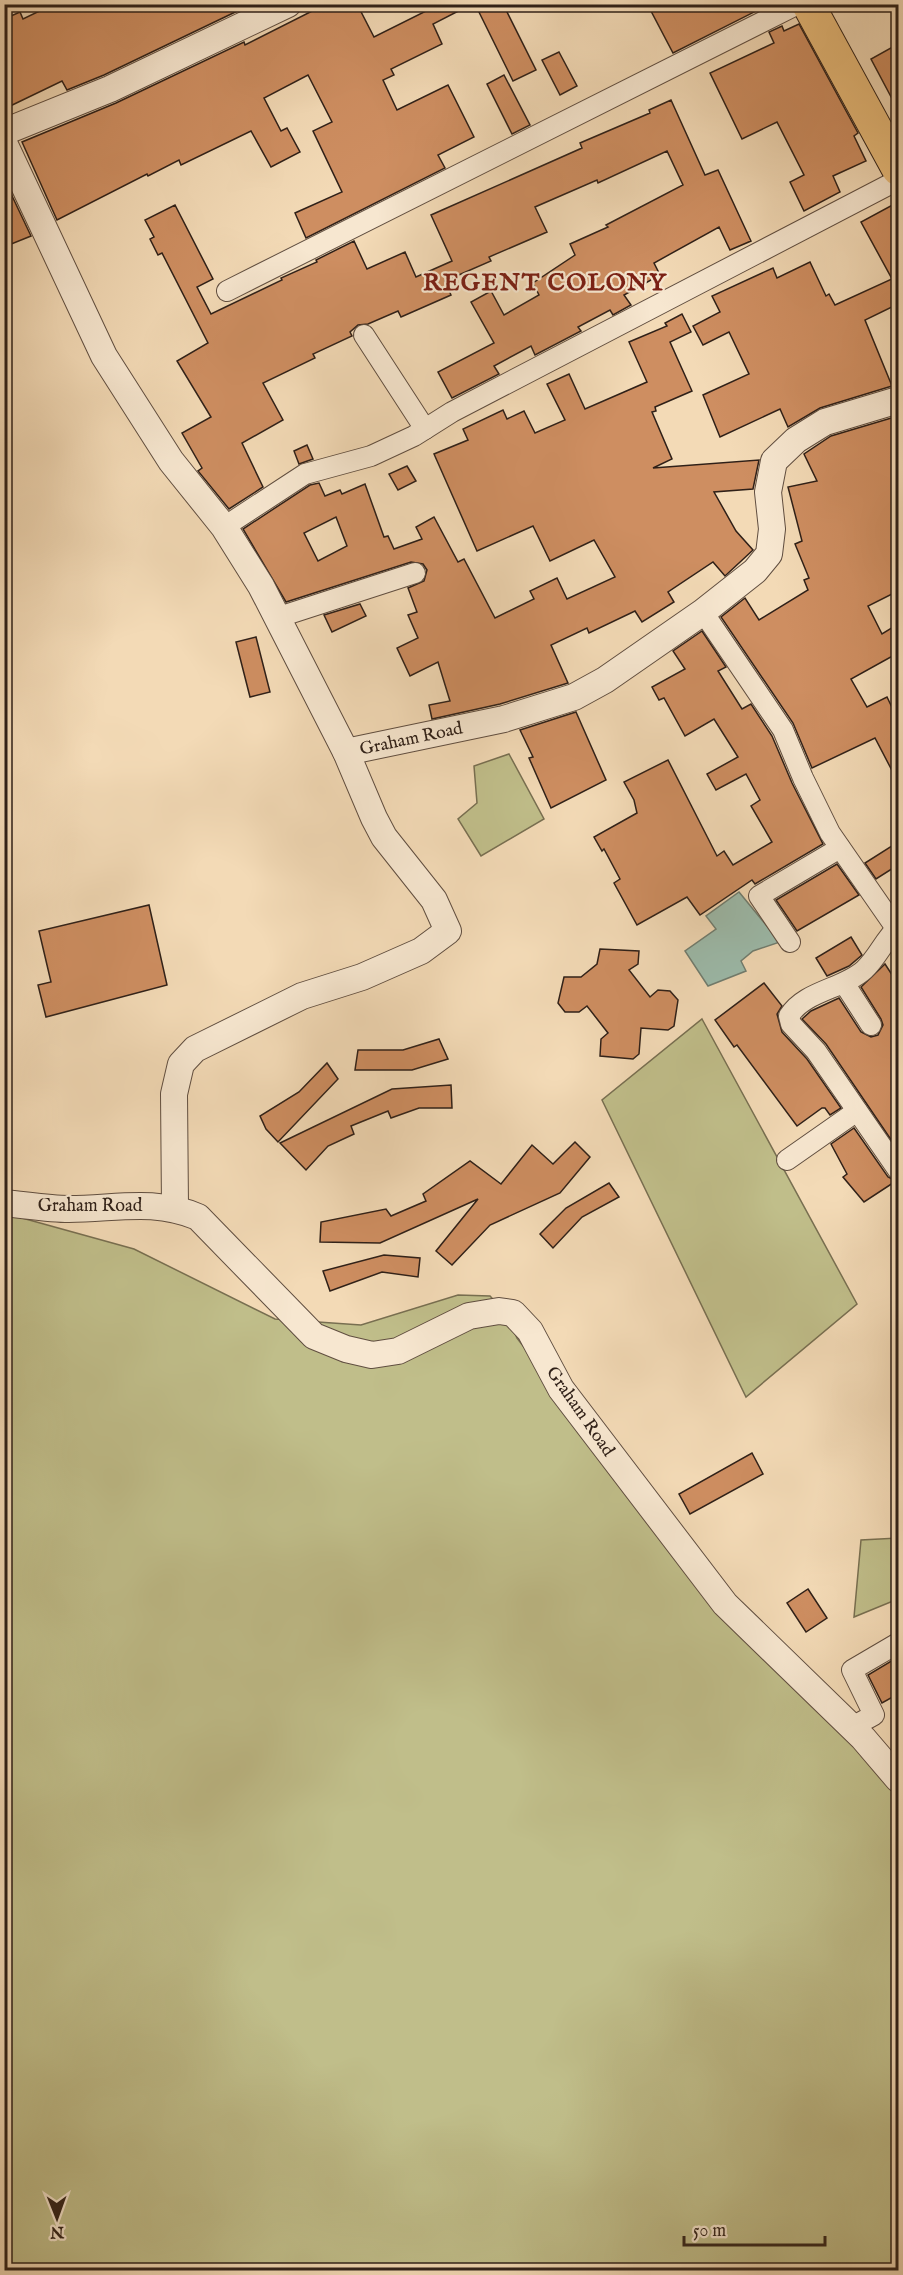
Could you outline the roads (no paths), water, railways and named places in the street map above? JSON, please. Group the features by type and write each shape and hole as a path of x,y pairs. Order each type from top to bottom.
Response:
{"main road":[{"path":"808,4 898,169"}],"street":[{"path":"4,132 111,89 288,4"},
{"path":"228,291 798,4"},
{"path":"8,156 104,356 171,461 224,527 261,586 346,752"},
{"path":"224,527 305,474 371,456 898,180"},
{"path":"364,335 424,429"},
{"name":"Graham Road","path":"175,1207 174,1094 182,1064 195,1049 302,996 362,977 421,951 448,931 434,900 384,837 346,752 504,719 574,697 604,680 703,612 756,571 769,554 772,530 768,492 774,461 796,440 825,422 898,400"},
{"path":"276,618 415,573"},
{"path":"703,612 783,730 807,787 840,848 898,929 886,938 883,948 863,971 811,997 793,1009 789,1016 791,1024 816,1051 898,1170"},
{"path":"790,942 759,896 840,848"},
{"path":"844,982 871,1025"},
{"path":"787,1160 857,1111"},
{"name":"Graham Road","path":"4,1203 68,1209 138,1205 175,1207 198,1217 314,1336 346,1349 372,1355 398,1351 470,1316 499,1311 513,1313 530,1331 561,1389 724,1604 852,1727 898,1779"},
{"path":"852,1727 874,1715 852,1670 898,1643"}],"district":[{"name":"REGENT COLONY","path":"545,282"}]}
